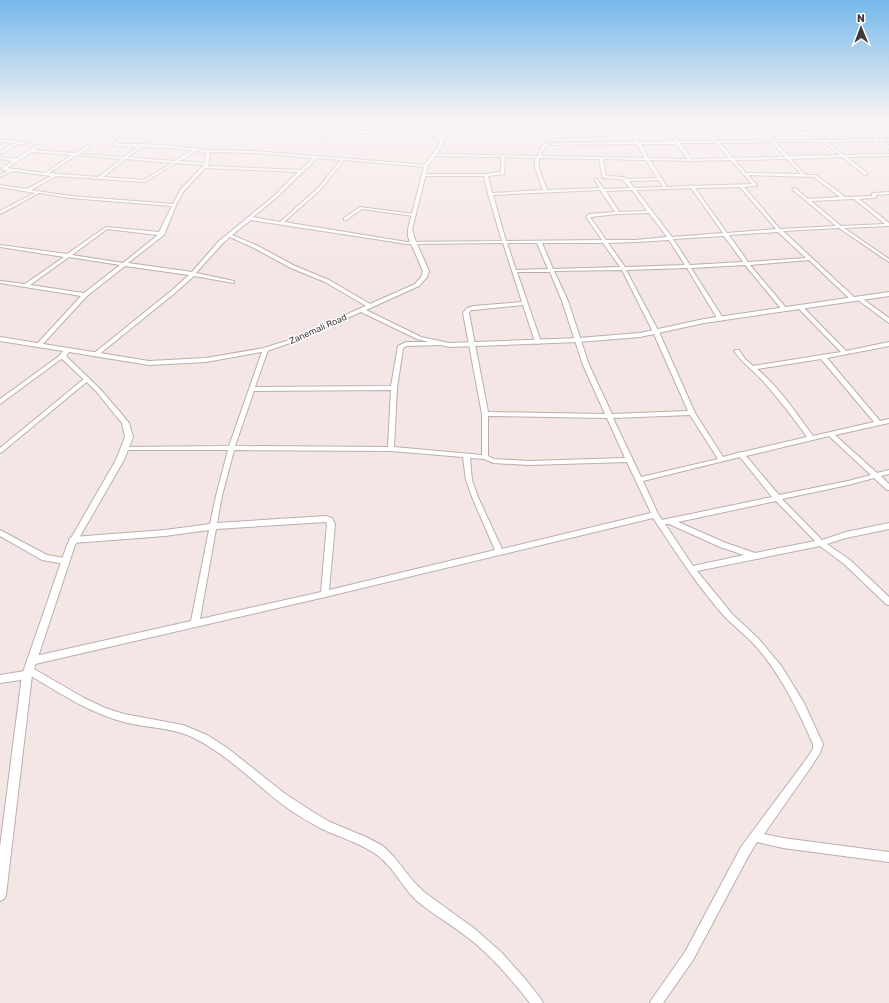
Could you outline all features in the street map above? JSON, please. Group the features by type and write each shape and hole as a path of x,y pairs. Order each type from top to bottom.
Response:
{"street":[{"path":"5,167 3,168 11,171 145,181 168,167"},
{"path":"45,174 57,167"},
{"path":"99,178 115,167"},
{"path":"38,346 85,295 146,250 162,234 182,190 204,167"},
{"path":"235,167 302,171"},
{"path":"95,355 193,274 229,235 306,167"},
{"path":"282,222 319,189 337,167"},
{"name":"Zanemali Road","path":"0,339 38,346 64,353 95,355 149,363 206,360 265,350 291,341 417,285 424,277 426,271 410,229 426,167"},
{"path":"423,175 486,175 503,173 503,167"},
{"path":"537,167 546,192"},
{"path":"603,167 604,177 623,178 626,180 658,179"},
{"path":"650,167 665,188"},
{"path":"490,194 755,185 740,167"},
{"path":"796,167 803,174"},
{"path":"857,167 866,174"},
{"path":"0,176 11,171"},
{"path":"747,174 803,174 818,177 845,199"},
{"path":"28,190 56,175"},
{"path":"486,175 490,194 538,342"},
{"path":"596,180 618,213"},
{"path":"626,180 671,239 720,318"},
{"path":"0,186 28,190 37,193 174,206"},
{"path":"691,186 728,235 747,264 785,310"},
{"path":"741,186 780,231 810,259 857,299 889,321"},
{"path":"794,189 840,227 889,261"},
{"path":"807,200 874,197 874,194 889,192"},
{"path":"0,213 37,193"},
{"path":"855,198 889,225"},
{"path":"345,219 359,208 414,215"},
{"path":"650,212 588,216 623,268 656,332 692,413 721,459"},
{"path":"249,218 282,222 401,243 671,239 889,225"},
{"path":"26,286 106,228 162,234"},
{"path":"229,235 327,282 370,306"},
{"path":"539,242 565,301 586,365 657,519 691,569 730,617 755,640 776,666 801,706 818,744 817,750 808,764 744,851 689,956 656,1003"},
{"path":"0,246 193,274 232,282"},
{"path":"0,251 7,247"},
{"path":"516,271 689,267 810,259"},
{"path":"0,282 85,295"},
{"path":"391,449 394,388 402,345 578,340 656,332 720,318 801,308 889,294"},
{"path":"485,457 484,414 466,313 474,308 525,303"},
{"path":"801,308 845,353"},
{"path":"362,310 419,338 439,344"},
{"path":"752,368 823,357 889,344"},
{"path":"882,345 889,351"},
{"path":"195,623 212,527 232,448 265,350"},
{"path":"737,351 746,364 752,368 777,394 811,438"},
{"path":"0,402 64,353 125,423 129,437 125,448 73,540 29,669 0,894"},
{"path":"823,357 879,424"},
{"path":"0,451 87,379"},
{"path":"252,389 394,388"},
{"path":"484,414 609,415 692,413"},
{"path":"639,480 741,454 889,421"},
{"path":"831,434 889,488"},
{"path":"125,448 391,449 485,457 493,461 529,463 629,460"},
{"path":"741,454 777,498 820,543 847,562 889,602"},
{"path":"466,456 469,480 500,553"},
{"path":"670,521 877,476 889,472"},
{"path":"73,540 212,527 322,519 329,520 331,524 325,594"},
{"path":"0,679 29,669 195,623 500,553 657,519 670,521 723,545 755,556"},
{"path":"691,569 820,543 846,535 889,526"},
{"path":"0,533 45,558 65,561"},
{"path":"29,669 71,696 98,709 131,720 158,724 191,732 220,746 264,783 310,817 342,833 354,836 381,851 396,866 419,896 470,933 495,955 520,981 537,1003"},
{"path":"756,836 783,843 889,857"}]}
